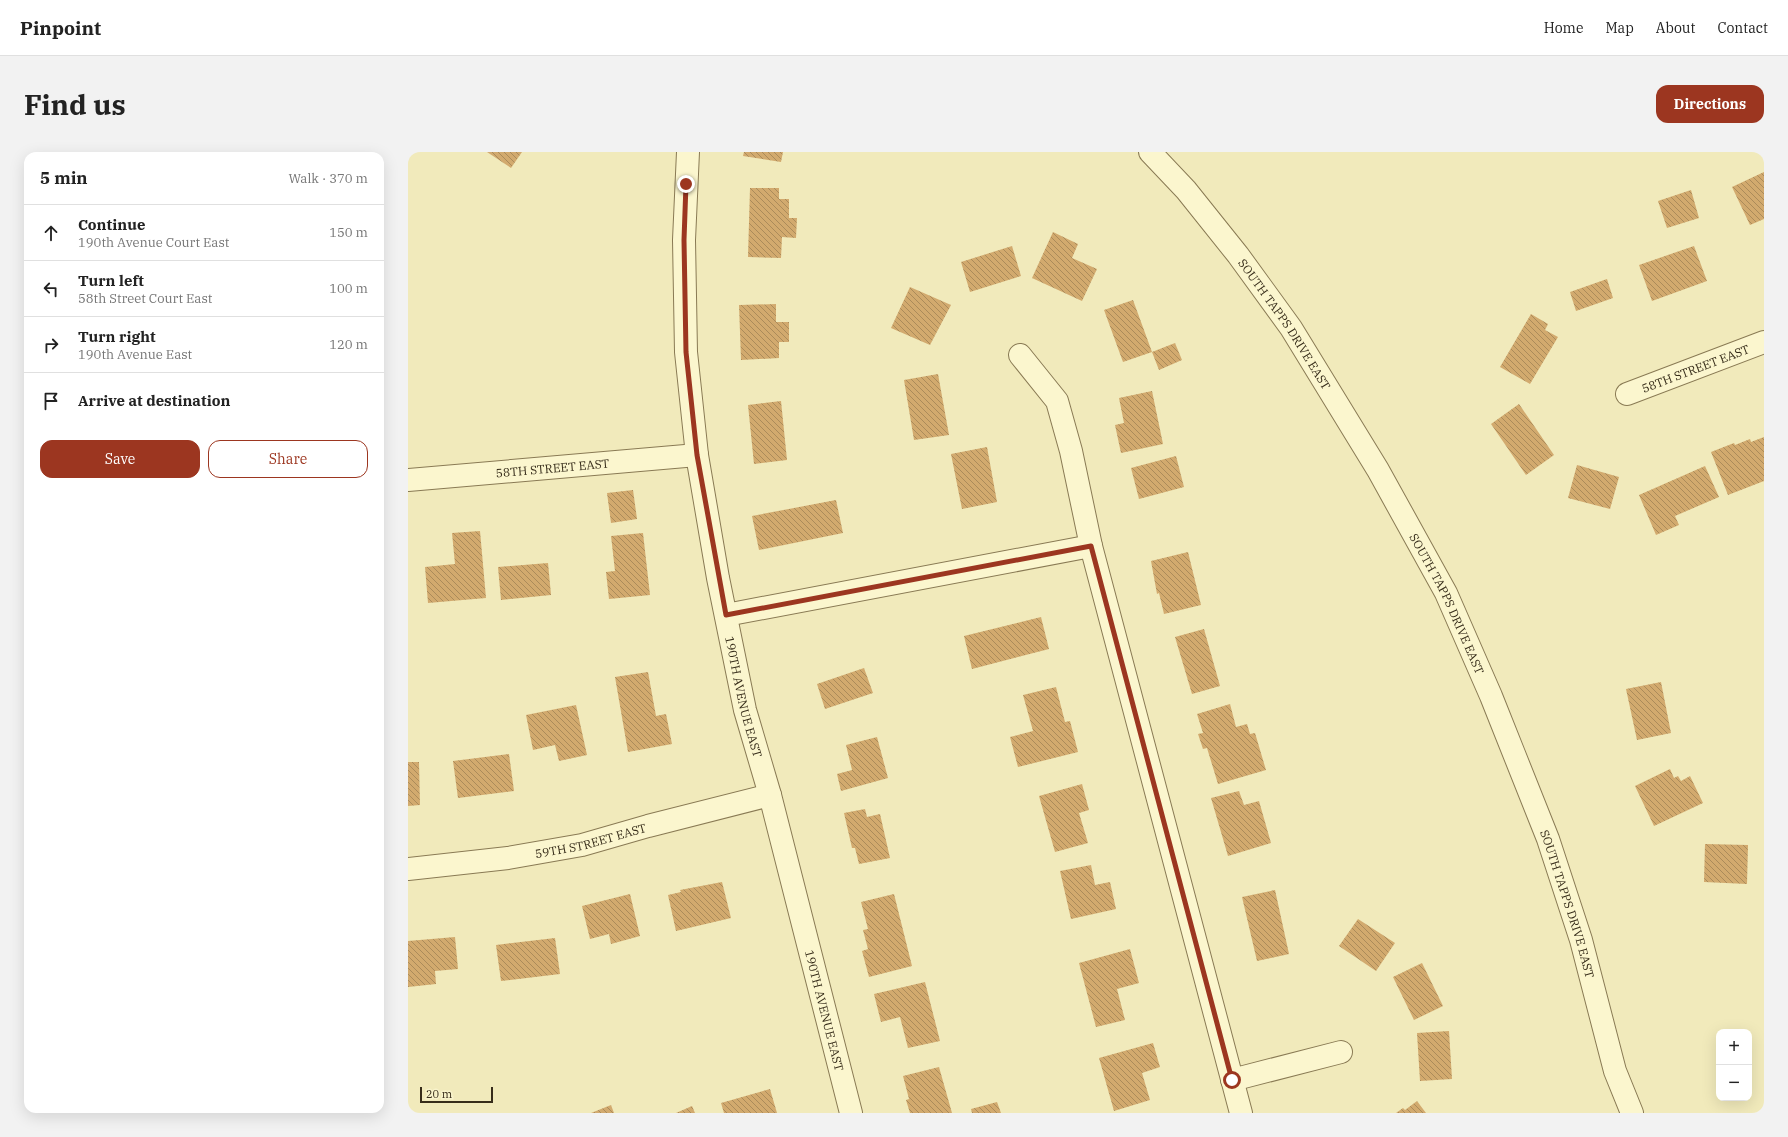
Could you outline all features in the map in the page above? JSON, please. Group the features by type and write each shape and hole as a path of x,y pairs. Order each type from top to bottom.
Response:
{"street":[{"name":"190TH AVENUE EAST","path":"688,152 684,240 686,352 697,455 745,710 770,795 851,1113"},
{"name":"SOUTH TAPPS DRIVE EAST","path":"1150,152 1186,190 1238,255 1291,328 1378,470 1446,593 1491,696 1548,839 1581,940 1615,1071 1632,1113"},
{"name":"58TH STREET EAST","path":"1627,394 1764,342"},
{"path":"1020,355 1057,401 1071,451 1091,546 1241,1113"},
{"name":"58TH STREET EAST","path":"408,480 697,455"},
{"path":"726,615 1091,546"},
{"name":"59TH STREET EAST","path":"408,869 508,858 582,845 648,826 770,795"},
{"path":"1232,1080 1341,1052"}],"building":[{"path":"487,152 522,152 511,168"},
{"path":"744,152 783,152 781,162 743,156"},
{"path":"1764,172 1764,219 1750,225 1732,187"},
{"path":"750,188 779,188 779,199 789,199 789,218 797,218 796,238 782,237 781,258 748,257"},
{"path":"1691,190 1699,218 1667,228 1658,201"},
{"path":"1053,232 1078,244 1072,258 1097,269 1082,301 1032,278"},
{"path":"1012,246 1021,276 970,292 961,262"},
{"path":"1694,246 1707,281 1652,301 1639,265"},
{"path":"1607,279 1613,298 1576,311 1570,292"},
{"path":"910,287 951,305 930,345 891,328"},
{"path":"1133,300 1152,352 1123,362 1104,310"},
{"path":"776,304 776,322 789,322 789,342 779,342 779,358 741,360 739,305"},
{"path":"1531,314 1548,324 1545,330 1558,337 1530,384 1500,367"},
{"path":"1175,343 1182,360 1159,370 1152,352"},
{"path":"938,374 949,435 914,440 904,380"},
{"path":"1152,391 1163,444 1121,453 1115,425 1124,423 1119,398"},
{"path":"781,401 787,460 754,464 748,405"},
{"path":"1519,404 1554,455 1526,475 1491,424"},
{"path":"1764,437 1764,481 1728,495 1711,452 1734,443 1735,445 1750,439 1751,442"},
{"path":"987,447 997,502 962,509 951,454"},
{"path":"1176,456 1184,487 1139,499 1131,468"},
{"path":"1577,465 1619,477 1610,509 1568,498"},
{"path":"1705,466 1719,497 1675,516 1679,525 1656,535 1639,495"},
{"path":"633,490 637,519 611,523 607,493"},
{"path":"836,500 843,533 759,550 752,516"},
{"path":"480,531 486,598 428,603 425,567 455,564 452,533"},
{"path":"643,533 650,595 609,599 606,572 615,571 611,536"},
{"path":"1188,552 1201,605 1164,614 1159,593 1157,594 1151,561"},
{"path":"548,563 551,595 501,600 498,567"},
{"path":"1041,617 1049,649 972,669 964,636"},
{"path":"1204,629 1220,686 1192,694 1175,637"},
{"path":"864,668 873,693 825,709 817,684"},
{"path":"648,672 656,716 666,714 672,744 628,752 615,677"},
{"path":"1661,682 1671,733 1637,740 1626,689"},
{"path":"1056,687 1065,722 1070,721 1078,752 1018,767 1010,737 1033,731 1023,695"},
{"path":"1230,704 1236,727 1247,724 1250,734 1255,733 1266,770 1218,784 1207,748 1203,749 1198,734 1203,733 1197,714"},
{"path":"576,705 587,755 559,761 555,745 533,750 526,715"},
{"path":"877,737 888,778 841,791 837,774 852,770 846,745"},
{"path":"509,754 514,791 458,798 453,761"},
{"path":"408,762 419,762 420,805 408,806"},
{"path":"1670,769 1674,778 1678,776 1681,781 1690,776 1703,803 1654,826 1635,786"},
{"path":"1082,784 1089,810 1079,813 1088,843 1055,852 1039,796"},
{"path":"1239,791 1244,805 1259,801 1271,843 1228,856 1211,798"},
{"path":"865,809 867,817 880,814 890,858 859,864 855,848 852,848 844,813"},
{"path":"1705,844 1748,845 1747,884 1704,882"},
{"path":"1091,865 1095,885 1110,882 1116,909 1071,919 1060,871"},
{"path":"722,882 731,918 676,931 668,895 681,892 680,890"},
{"path":"1275,890 1289,954 1257,961 1242,897"},
{"path":"630,894 640,936 611,944 609,934 590,939 582,906"},
{"path":"894,894 912,966 869,977 862,951 868,949 863,930 868,929 861,902"},
{"path":"1358,919 1395,943 1376,971 1339,946"},
{"path":"455,937 458,969 435,971 436,984 408,987 408,941"},
{"path":"555,938 560,974 501,981 496,945"},
{"path":"1130,949 1139,983 1117,989 1125,1020 1096,1027 1079,963"},
{"path":"1422,963 1443,1006 1414,1020 1393,977"},
{"path":"925,982 940,1041 908,1048 900,1017 881,1022 874,994"},
{"path":"1449,1031 1452,1079 1420,1081 1417,1033"},
{"path":"1153,1043 1160,1067 1142,1073 1150,1100 1114,1111 1099,1058"},
{"path":"939,1067 952,1113 910,1113 906,1100 909,1099 903,1076"},
{"path":"770,1089 777,1113 724,1113 721,1103"},
{"path":"1417,1101 1426,1113 1396,1113 1403,1108 1405,1110"},
{"path":"997,1102 1001,1113 972,1113 971,1109"},
{"path":"611,1105 614,1113 591,1113"},
{"path":"692,1106 695,1113 676,1113"}],"route":[{"path":"686,184 684,240 686,352 697,455 718,578 726,615 1091,546 1232,1080"}]}
